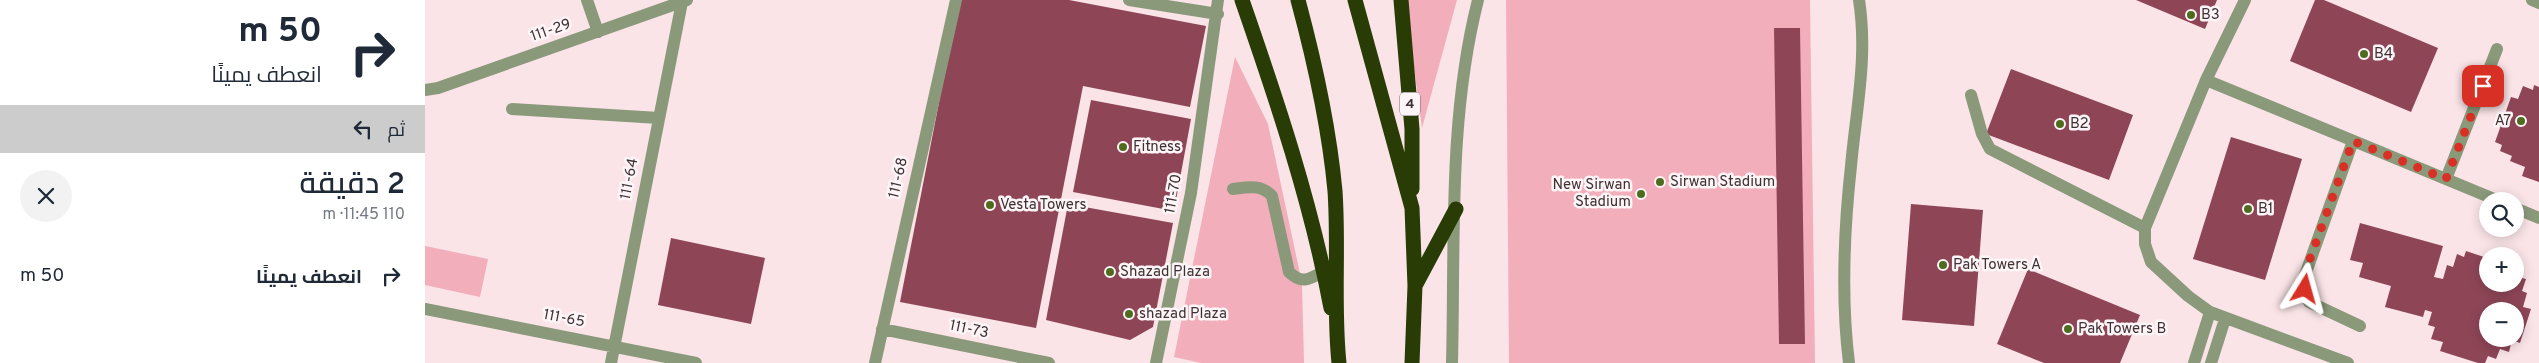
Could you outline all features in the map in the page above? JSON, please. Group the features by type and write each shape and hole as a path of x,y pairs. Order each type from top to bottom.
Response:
{"highway":[{"path":"1242,0 1289,139 1324,272 1339,363"},
{"path":"1298,0 1327,124 1335,191 1338,259 1335,331"},
{"path":"1355,0 1413,208 1415,286 1412,363"},
{"name":"4","path":"1401,0 1412,129 1413,208"},
{"path":"1415,286 1456,209"}],"street":[{"path":"587,0 598,32"},
{"name":"111-68","path":"875,363 956,0"},
{"path":"1129,0 1218,14"},
{"name":"111-70","path":"1156,363 1191,193 1218,14 1218,0"},
{"path":"1453,363 1456,159 1462,85 1478,0"},
{"path":"1849,363 1845,252 1851,165 1863,67 1859,0"},
{"path":"2245,0 2206,80 2145,228 2145,244 2151,262 2188,296 2210,312 2349,363"},
{"path":"2532,0 2539,3"},
{"name":"111-29","path":"425,90 438,88 684,1"},
{"name":"111-64","path":"611,363 684,1"},
{"path":"2446,179 2497,49"},
{"path":"2206,80 2479,193"},
{"path":"1971,95 1982,134 1990,149 2145,228"},
{"path":"512,109 659,118"},
{"path":"2353,141 2303,278 2309,302 2360,326"},
{"path":"1233,189 1256,187 1266,189 1272,196 1289,272 1296,279 1306,281 1324,272"},
{"path":"2524,212 2539,218"},
{"name":"111-65","path":"425,309 615,345 696,363"},
{"path":"2195,363 2210,312"},
{"path":"2211,363 2225,319"},
{"name":"111-73","path":"882,329 1049,363"}],"shaded area":[{"path":"1405,0 1457,0 1422,128"},
{"name":"Sirwan Stadium","path":"1506,0 1810,0 1815,363 1509,363"},
{"path":"1235,57 1268,124 1302,283 1304,363 1201,363 1174,357"},
{"path":"425,246 488,259 480,297 425,285"}],"building":[{"name":"Vesta Towers","path":"959,0 1069,0 1206,26 1190,107 1083,86 1036,328 900,302"},
{"name":"B3","path":"2136,0 2217,0 2205,29"},
{"name":"B4","path":"2315,0 2324,0 2438,48 2411,112 2290,61"},
{"path":"1774,28 1800,28 1805,344 1779,344"},
{"name":"B2","path":"2011,69 2133,115 2109,180 1986,134"},
{"name":"A7","path":"2534,85 2539,87 2539,182 2522,176 2525,167 2510,161 2512,156 2500,151 2502,145 2495,142 2511,97 2518,99 2523,86 2533,90"},
{"path":"1091,100 1191,119 1174,211 1073,192"},
{"name":"B1","path":"2231,137 2302,159 2265,280 2193,259"},
{"name":"Shazad Plaza","path":"1068,204 1173,223 1153,327 1130,340 1046,320"},
{"name":"Pak Towers A","path":"1911,204 1983,210 1974,326 1902,320"},
{"path":"2360,223 2443,246 2434,277 2443,279 2447,265 2453,267 2457,254 2464,257 2466,251 2479,255 2479,292 2527,293 2524,304 2479,302 2479,347 2510,347 2509,352 2500,349 2496,359 2488,356 2485,363 2478,363 2440,351 2443,342 2431,339 2435,327 2428,325 2432,312 2425,310 2423,317 2385,307 2391,286 2359,277 2363,263 2350,260"},
{"path":"671,238 765,258 751,324 658,305"},
{"name":"Pak Towers B","path":"2028,269 2140,315 2120,363 2044,363 1997,344"},
{"path":"2524,307 2531,309 2524,331"}],"place":[{"name":"B3","path":"2191,15"},
{"name":"B4","path":"2364,54"},
{"name":"A7","path":"2521,121"},
{"name":"B2","path":"2060,124"},
{"name":"Fitness","path":"1123,147"},
{"name":"Sirwan Stadium","path":"1660,182"},
{"name":"New Sirwan Stadium","path":"1641,194"},
{"name":"Vesta Towers","path":"990,205"},
{"name":"B1","path":"2248,209"},
{"name":"Pak Towers A","path":"1943,265"},
{"name":"Shazad Plaza","path":"1110,272"},
{"name":"shazad Plaza","path":"1129,314"},
{"name":"Pak Towers B","path":"2068,329"}],"route":[{"path":"2305,289 2303,278 2353,141 2446,179 2483,86"}]}
